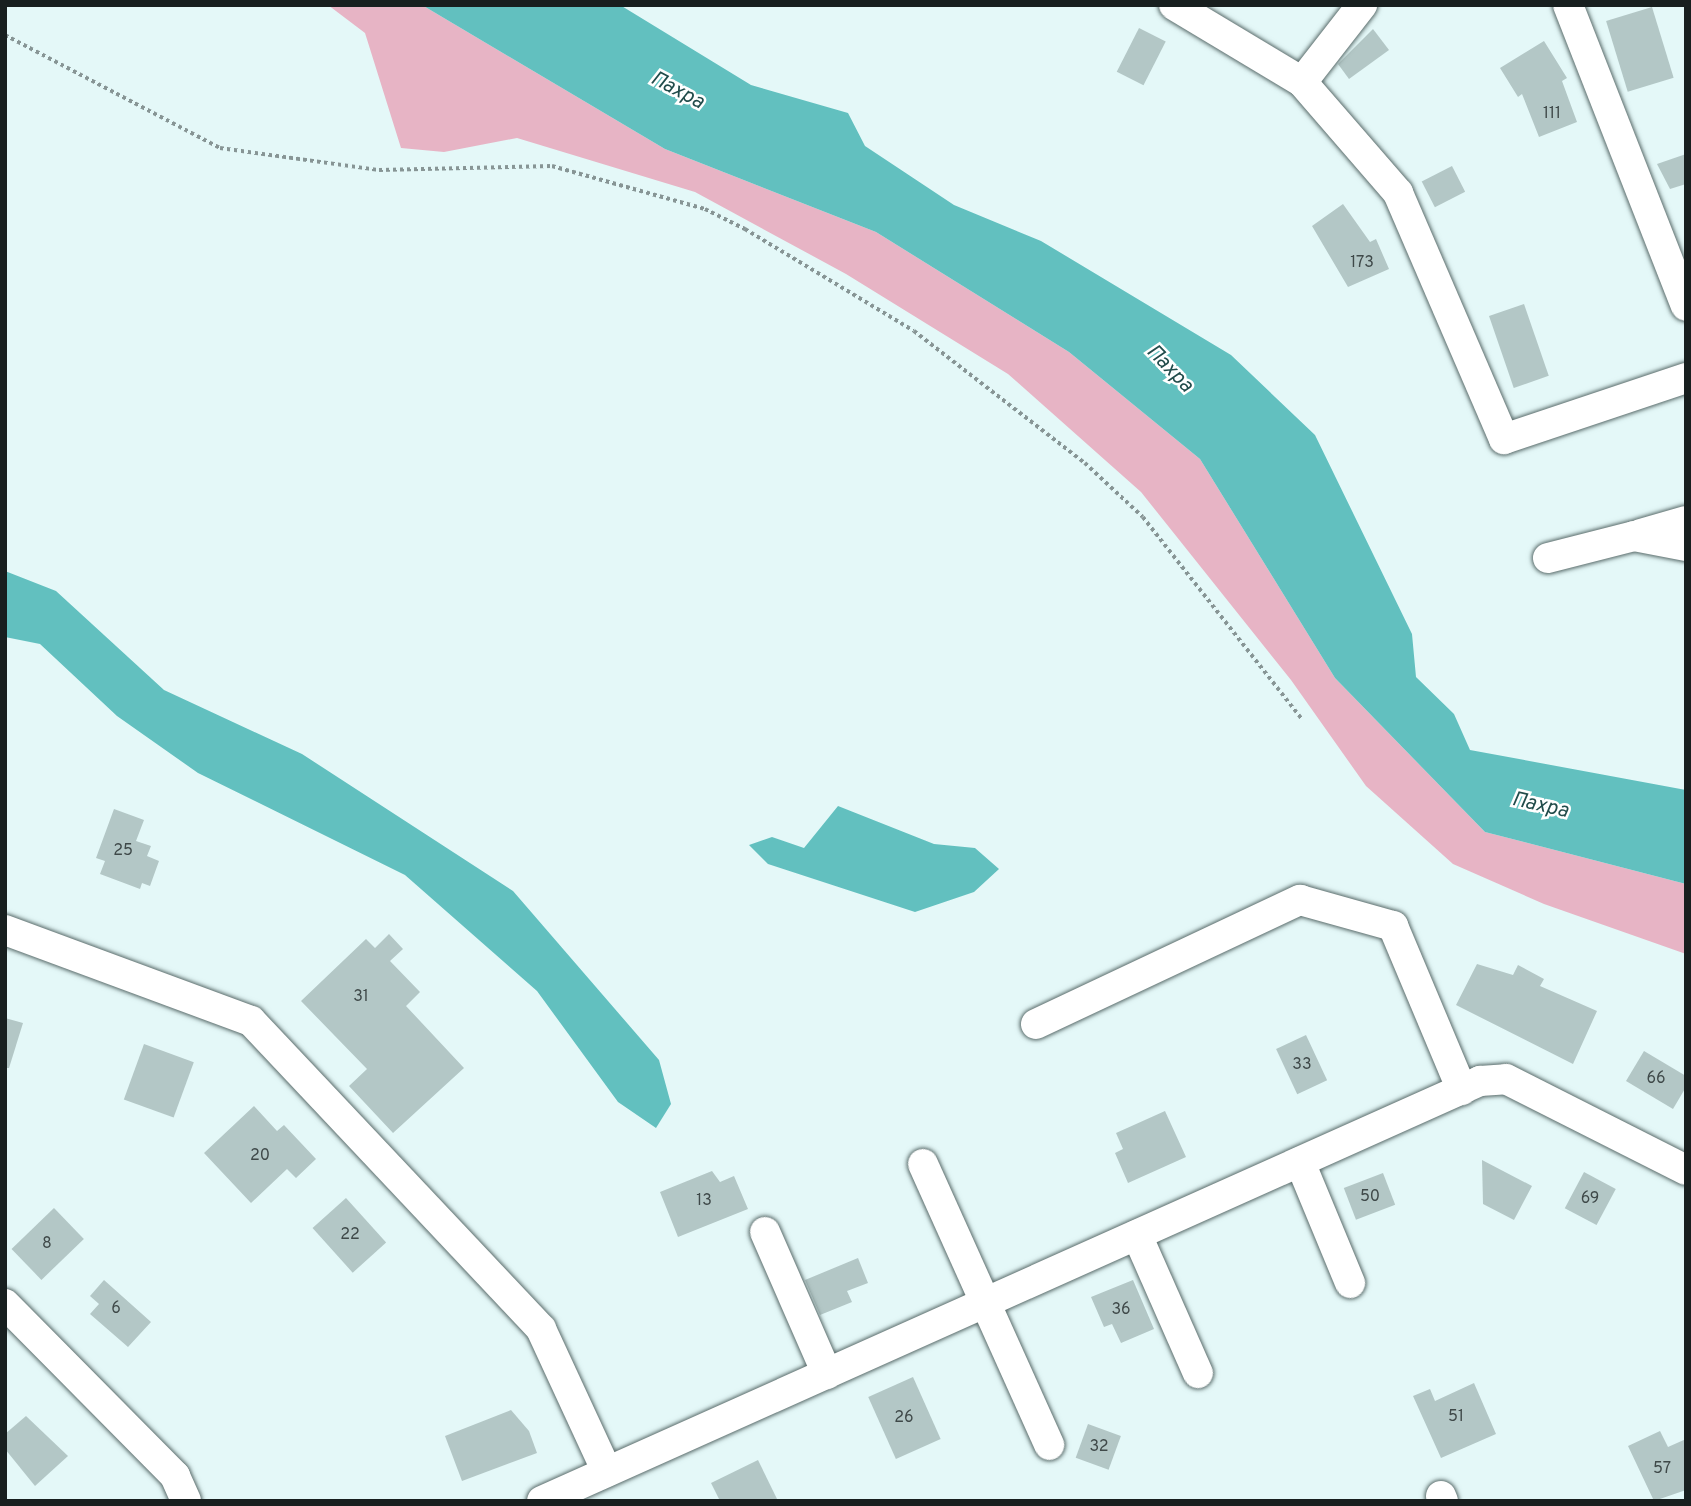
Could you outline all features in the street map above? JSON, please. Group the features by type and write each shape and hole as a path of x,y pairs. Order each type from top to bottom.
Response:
{"street":[{"path":"1174,5 1302,82 1398,193 1504,439 1686,378"},
{"path":"1302,82 1362,5"},
{"path":"1568,5 1686,306"},
{"path":"1548,558 1686,521"},
{"path":"1634,536 1686,546"},
{"path":"1036,1024 1300,900 1393,926 1462,1090"},
{"path":"5,930 251,1021 541,1329 607,1472"},
{"path":"542,1501 1480,1081 1506,1079 1686,1170"},
{"path":"1300,1162 1350,1283"},
{"path":"923,1164 1049,1446"},
{"path":"765,1232 827,1374"},
{"path":"1137,1235 1198,1373"},
{"path":"5,1304 176,1476 186,1501"}],"path":[{"path":"5,36 220,148 379,170 552,166 705,209 745,229 914,331 1085,463 1143,517 1302,719"}],"shaded area":[{"path":"328,5 422,5 665,149 876,232 1069,352 1200,459 1335,678 1485,832 1686,884 1686,954 1544,904 1453,864 1366,786 1291,680 1141,492 1008,374 846,274 695,192 517,138 444,152 401,148 365,33"}],"water":[{"name":"Пахра","path":"422,5 620,5 751,85 848,113 865,146 954,205 1041,241 1231,355 1315,435 1412,634 1416,677 1454,714 1470,750 1686,790 1686,884 1485,832 1335,678 1200,459 1069,352 876,232 665,149"},
{"path":"5,571 56,591 164,690 302,754 513,891 659,1060 671,1104 656,1128 618,1102 537,991 405,875 198,773 117,716 40,644 5,637"},
{"path":"838,806 934,844 975,848 999,869 974,892 915,912 768,864 749,845 772,837 804,848"}],"building":[{"path":"1652,7 1674,78 1628,92 1606,21"},
{"path":"1139,28 1166,42 1143,85 1117,72"},
{"path":"1373,29 1389,50 1349,79 1338,64"},
{"path":"1544,41 1567,78 1562,81 1577,122 1539,137 1522,94 1518,97 1500,68"},
{"path":"1686,154 1686,184 1670,189 1657,164"},
{"path":"1452,166 1465,192 1435,207 1422,181"},
{"path":"1343,204 1370,242 1376,239 1389,269 1348,287 1312,226"},
{"path":"1524,304 1549,376 1514,388 1489,316"},
{"path":"114,809 144,820 136,841 151,846 147,856 159,861 150,886 142,883 140,889 100,874 105,861 96,858"},
{"path":"389,934 403,949 390,961 420,992 406,1006 464,1068 393,1133 349,1086 367,1069 301,1001 366,939 375,948"},
{"path":"1477,964 1513,975 1518,965 1544,979 1540,986 1597,1011 1573,1064 1456,1005"},
{"path":"5,1018 23,1023 9,1068 5,1068"},
{"path":"1306,1035 1327,1080 1297,1094 1276,1049"},
{"path":"144,1044 194,1062 174,1118 124,1099"},
{"path":"1644,1051 1686,1076 1686,1087 1673,1109 1626,1081"},
{"path":"254,1106 277,1131 284,1125 316,1159 296,1178 287,1169 251,1203 204,1153"},
{"path":"1165,1111 1186,1157 1128,1183 1115,1153 1123,1149 1116,1133"},
{"path":"1482,1160 1532,1186 1514,1220 1483,1204"},
{"path":"712,1171 720,1182 734,1176 748,1209 678,1237 660,1192"},
{"path":"1584,1172 1616,1189 1597,1225 1565,1208"},
{"path":"1383,1173 1395,1205 1356,1220 1344,1188"},
{"path":"346,1198 386,1243 353,1273 313,1228"},
{"path":"54,1208 84,1239 41,1280 12,1249"},
{"path":"858,1258 868,1283 847,1291 852,1302 820,1315 805,1280"},
{"path":"104,1280 151,1322 128,1347 90,1314 99,1304 90,1296"},
{"path":"1133,1280 1154,1329 1121,1343 1112,1324 1104,1327 1091,1297"},
{"path":"913,1377 941,1439 896,1459 868,1397"},
{"path":"1474,1383 1496,1434 1441,1458 1413,1396 1430,1389 1435,1401"},
{"path":"511,1410 529,1431 537,1453 462,1481 445,1436"},
{"path":"26,1416 68,1456 35,1486 5,1449 5,1434"},
{"path":"1088,1424 1121,1436 1109,1470 1076,1458"},
{"path":"1660,1431 1668,1447 1686,1439 1686,1490 1654,1501 1628,1446"},
{"path":"758,1460 778,1501 720,1501 711,1483"}]}
